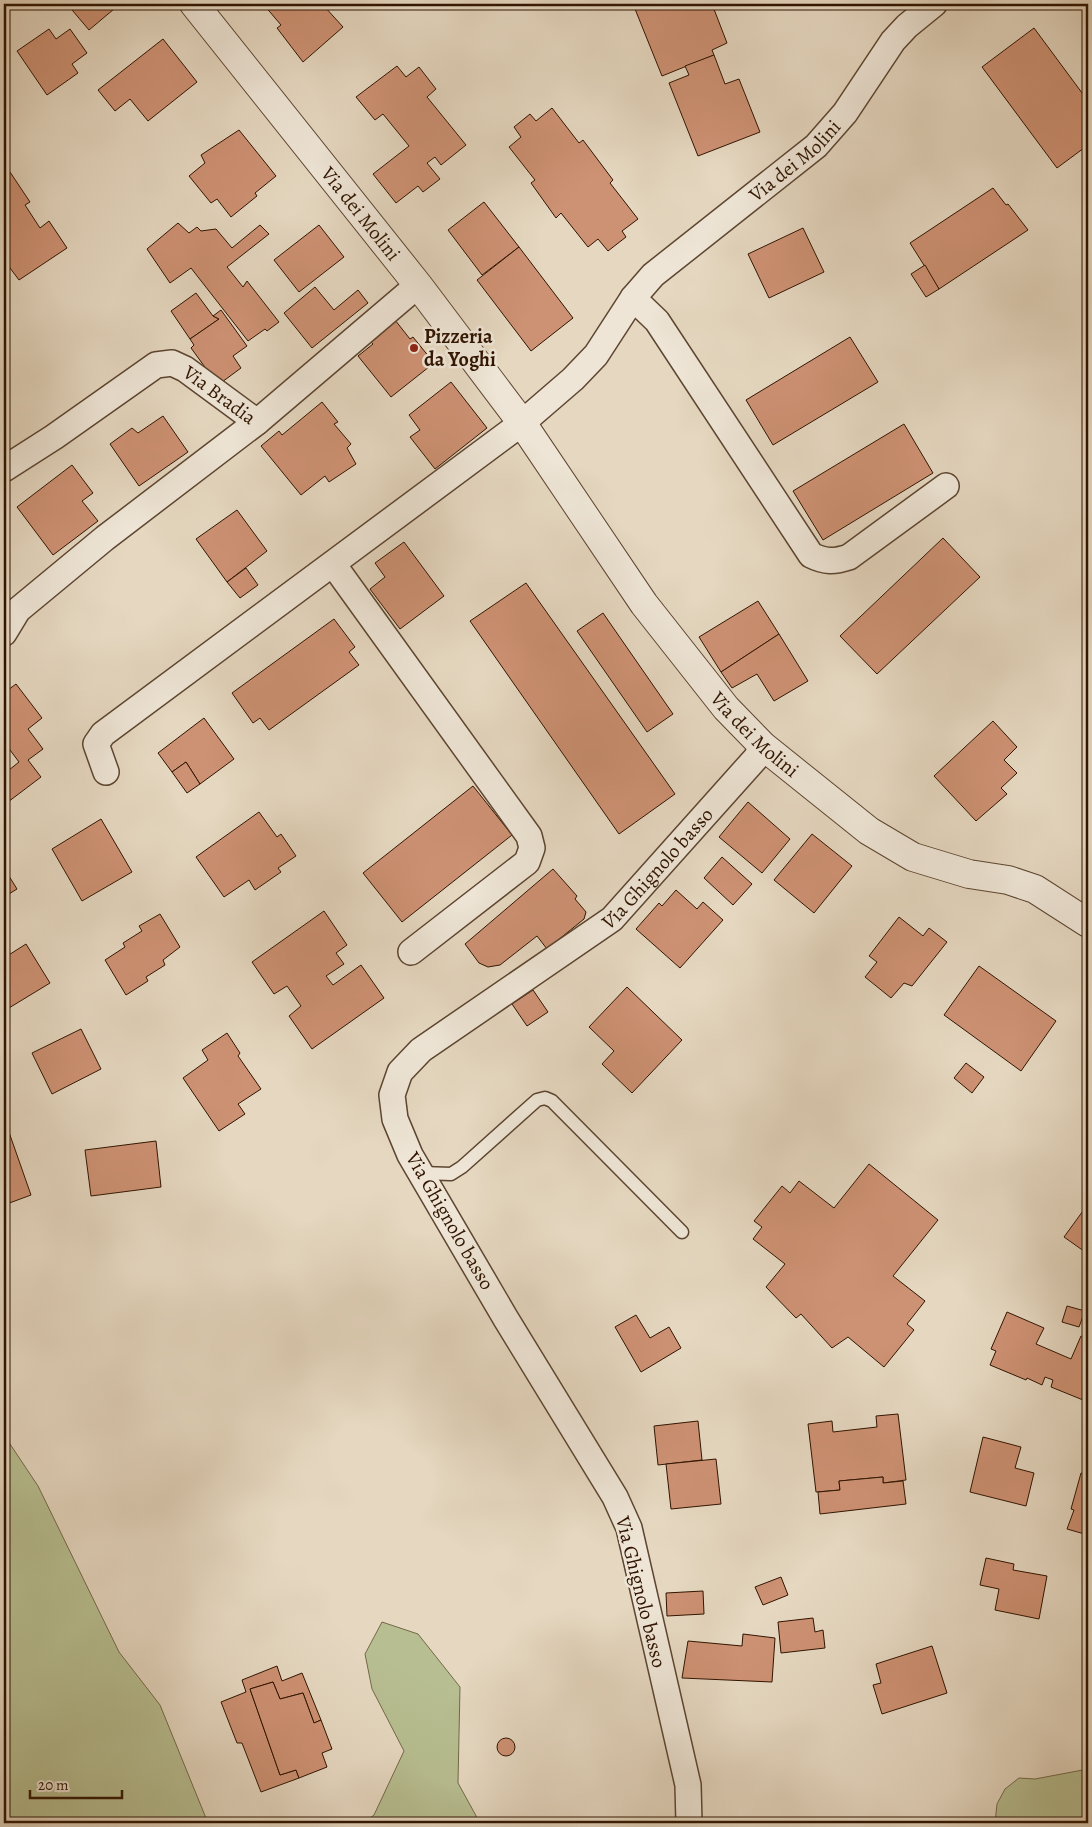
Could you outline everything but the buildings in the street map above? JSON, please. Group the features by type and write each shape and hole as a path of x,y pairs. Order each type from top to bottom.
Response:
{"street":[{"name":"Via dei Molini","path":"522,423 573,379 596,355 633,298 653,275 816,146 845,113 893,40 934,4"},
{"name":"Via dei Molini","path":"197,5 418,285 522,423 644,604 726,708 763,746 869,831 913,857 968,874 1008,880 1035,889 1088,922"},
{"name":"Via Bradia","path":"4,469 54,438 156,365 172,363 185,369 257,422 418,285"},
{"path":"633,298 658,321 811,555 822,561 835,562 849,557 946,486"},
{"path":"4,633 18,610 105,538 257,422"},
{"path":"106,772 96,744 103,734 522,423"},
{"path":"333,564 529,836 532,848 527,862 412,952"},
{"name":"Via Ghignolo basso","path":"689,1823 688,1785 629,1528 615,1497 506,1319 410,1154 395,1119 392,1094 400,1072 421,1050 612,919 756,758 763,746"}],"lane":[{"path":"422,1173 451,1174 462,1167 537,1100 544,1098 552,1101 682,1232"}],"green space":[{"path":"4,1435 38,1486 119,1652 160,1705 208,1823 4,1823"},
{"path":"382,1622 418,1634 460,1687 458,1783 480,1823 363,1823 374,1815 404,1751 372,1689 365,1654"},
{"path":"1088,1769 1088,1823 995,1823 997,1804 1005,1789 1019,1778 1035,1779"}],"place":[{"name":"Pizzeria da Yoghi","path":"414,348"}]}
